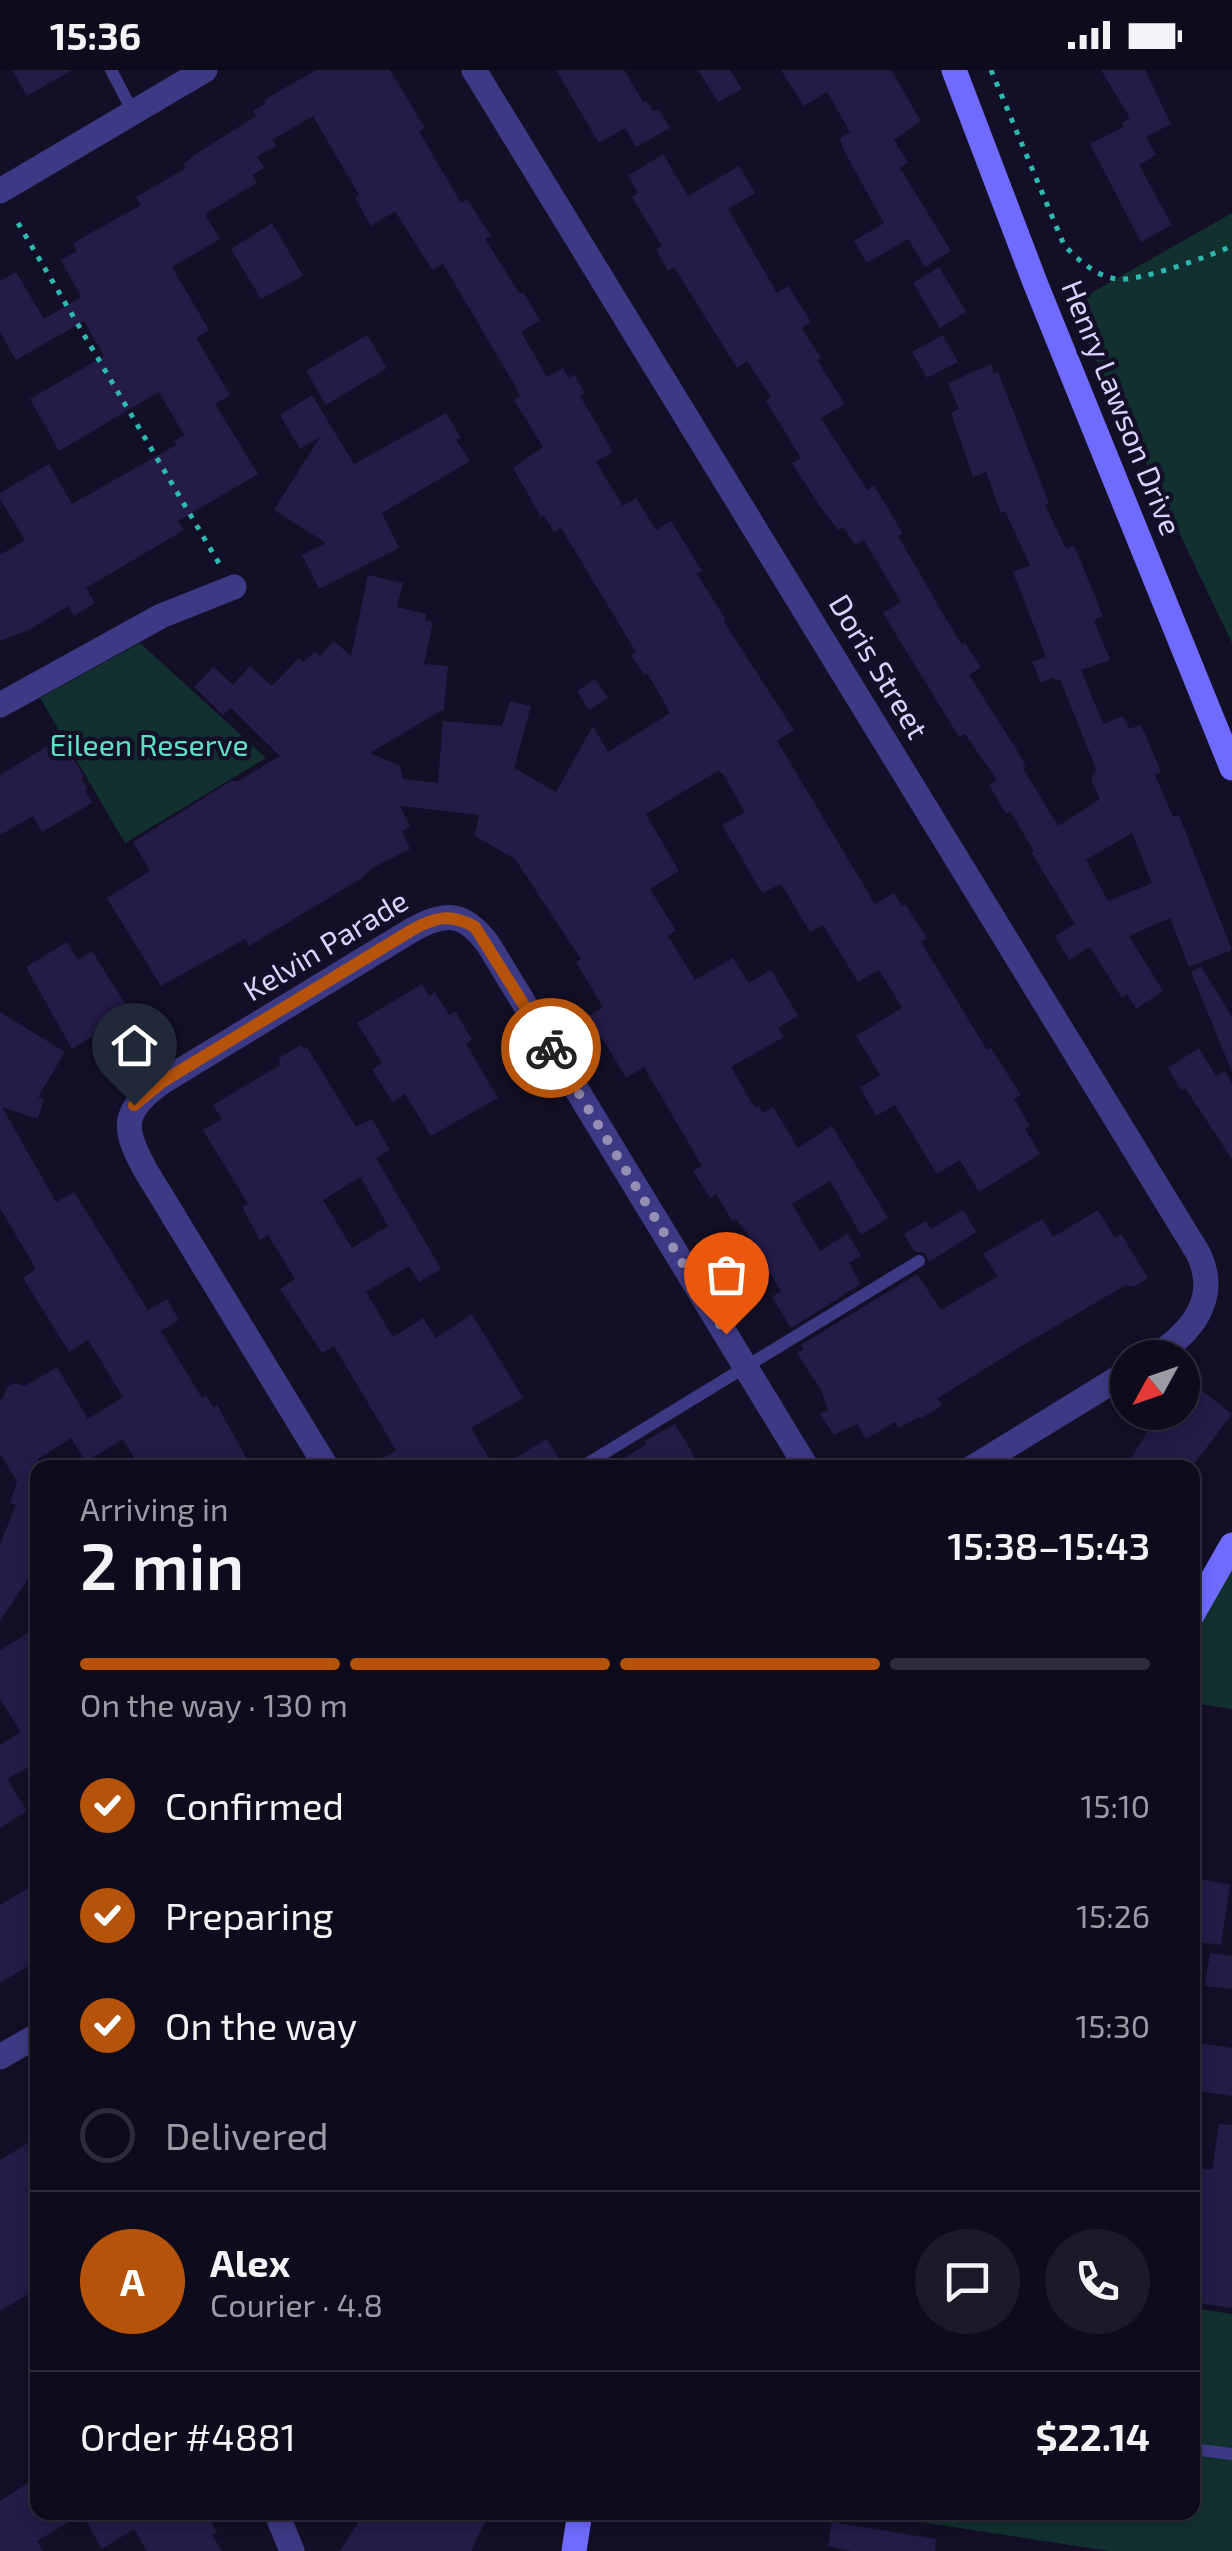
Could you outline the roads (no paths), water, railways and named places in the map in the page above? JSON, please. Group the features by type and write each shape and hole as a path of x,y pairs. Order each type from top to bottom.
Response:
{"main road":[{"name":"Henry Lawson Drive","path":"954,70 1036,285 1232,768"},
{"path":"1200,1600 1232,1545"},
{"path":"574,2551 579,2520"}],"street":[{"path":"0,191 205,70"},
{"name":"Doris Street","path":"474,70 1198,1253 1207,1280 1204,1305 1188,1331 1176,1340"},
{"path":"0,705 160,616 234,587"},
{"name":"Kelvin Parade","path":"322,1460 146,1171 129,1134 128,1118 134,1105 162,1082 412,930 443,917 460,918 475,927 488,944 802,1460"},
{"path":"985,1460 1110,1383"},
{"path":"0,2057 30,2039"},
{"path":"279,2520 292,2551"}],"lane":[{"path":"111,70 134,112"},
{"path":"593,1460 919,1261"},
{"path":"1200,2450 1232,2454"}],"park label":[{"name":"Eileen Reserve","path":"149,746"}]}
